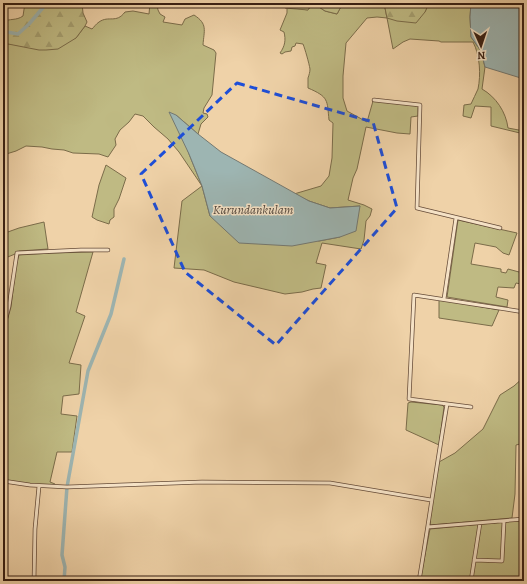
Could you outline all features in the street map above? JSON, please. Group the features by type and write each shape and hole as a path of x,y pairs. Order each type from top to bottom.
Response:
{"street":[{"path":"374,100 420,105 416,208 500,228"},
{"path":"444,299 456,218"},
{"path":"3,329 9,306 17,254 108,250"},
{"path":"471,407 410,399 414,295 524,312"},
{"path":"419,581 447,404"},
{"path":"3,481 40,486 67,487 202,482 330,483 431,500"},
{"path":"34,581 35,528 40,486"},
{"path":"428,527 524,519"},
{"path":"474,560 502,561 504,521"},
{"path":"471,581 480,523"}],"highlighted area":[{"path":"237,83 373,122 397,208 276,345 185,272 141,174"}],"green space":[{"path":"25,3 82,3 83,13 87,22 76,38 58,49 39,50 3,43 3,22 23,16"},
{"path":"150,3 157,5 160,14 165,17 163,22 182,25 185,19 194,15 198,18 203,24 204,28 203,45 214,50 216,53 212,95 204,108 203,113 207,114 208,117 201,124 198,134 176,115 189,154 202,186 179,152 168,139 143,116 135,114 120,130 115,139 116,145 108,157 99,154 73,153 64,150 26,146 3,155 3,43 25,46 76,38 85,26 92,29 103,20 119,18 125,12 133,11 149,14"},
{"path":"283,3 312,3 308,10 285,8"},
{"path":"313,3 325,11 337,14 343,3 384,3 387,18 367,18 346,43 343,98 347,111 367,122 373,101 418,106 418,116 411,117 410,134 366,127 357,169 353,178 348,200 372,209 370,216 366,221 364,240 361,249 322,243 316,263 326,265 321,288 285,294 234,282 204,270 174,268 182,201 202,186 210,216 319,241 340,237 360,206 330,208 294,194 321,186 329,176 332,158 333,123 329,120 326,100 320,94 308,88 310,69 303,44 296,43 295,46 292,47 291,51 282,54 280,53 285,40 284,32 280,30 287,13 287,7 308,10"},
{"path":"313,3 343,3 337,14 325,11"},
{"path":"384,3 429,3 425,12 416,23 397,21 387,18"},
{"path":"429,3 457,3 466,7 471,3 471,37 481,51 485,67 482,89 492,96 500,106 505,116 508,128 524,131 524,134 491,126 491,107 475,106 471,118 463,116 464,105 471,104 478,89 479,83 480,71 473,42 441,42 410,39 393,49 387,18 425,12"},
{"path":"106,165 126,178 114,209 114,217 110,220 109,224 92,217 99,185"},
{"path":"458,220 517,233 509,255 503,253 496,247 475,243 471,264 501,269 501,272 506,273 508,269 519,272 524,271 524,277 521,284 516,283 514,288 498,287 496,297 508,300 507,307 447,297"},
{"path":"44,222 48,249 19,251 3,259 3,229 5,233"},
{"path":"93,252 76,312 85,316 69,363 81,365 79,394 63,396 61,414 77,416 72,452 57,452 50,482 55,484 55,486 3,480 3,335 11,307 16,265 19,255"},
{"path":"439,299 499,310 492,326 439,318"},
{"path":"524,377 524,443 516,445 515,494 512,518 430,525 431,509 439,462 455,453 483,429 500,395"},
{"path":"408,403 442,405 444,407 439,445 406,430"},
{"path":"524,520 524,581 420,581 430,529"}],"water":[{"path":"471,3 524,3 524,79 485,67 481,51 471,37"},
{"name":"Kurundankulam","path":"169,112 176,115 221,152 309,201 330,208 360,206 356,231 340,237 292,246 239,243 210,216 202,186"}],"waterway":[{"path":"3,39 7,32 18,34 29,24 47,3"},
{"path":"64,581 65,567 62,555 67,487 88,371 111,314 124,259"}]}
